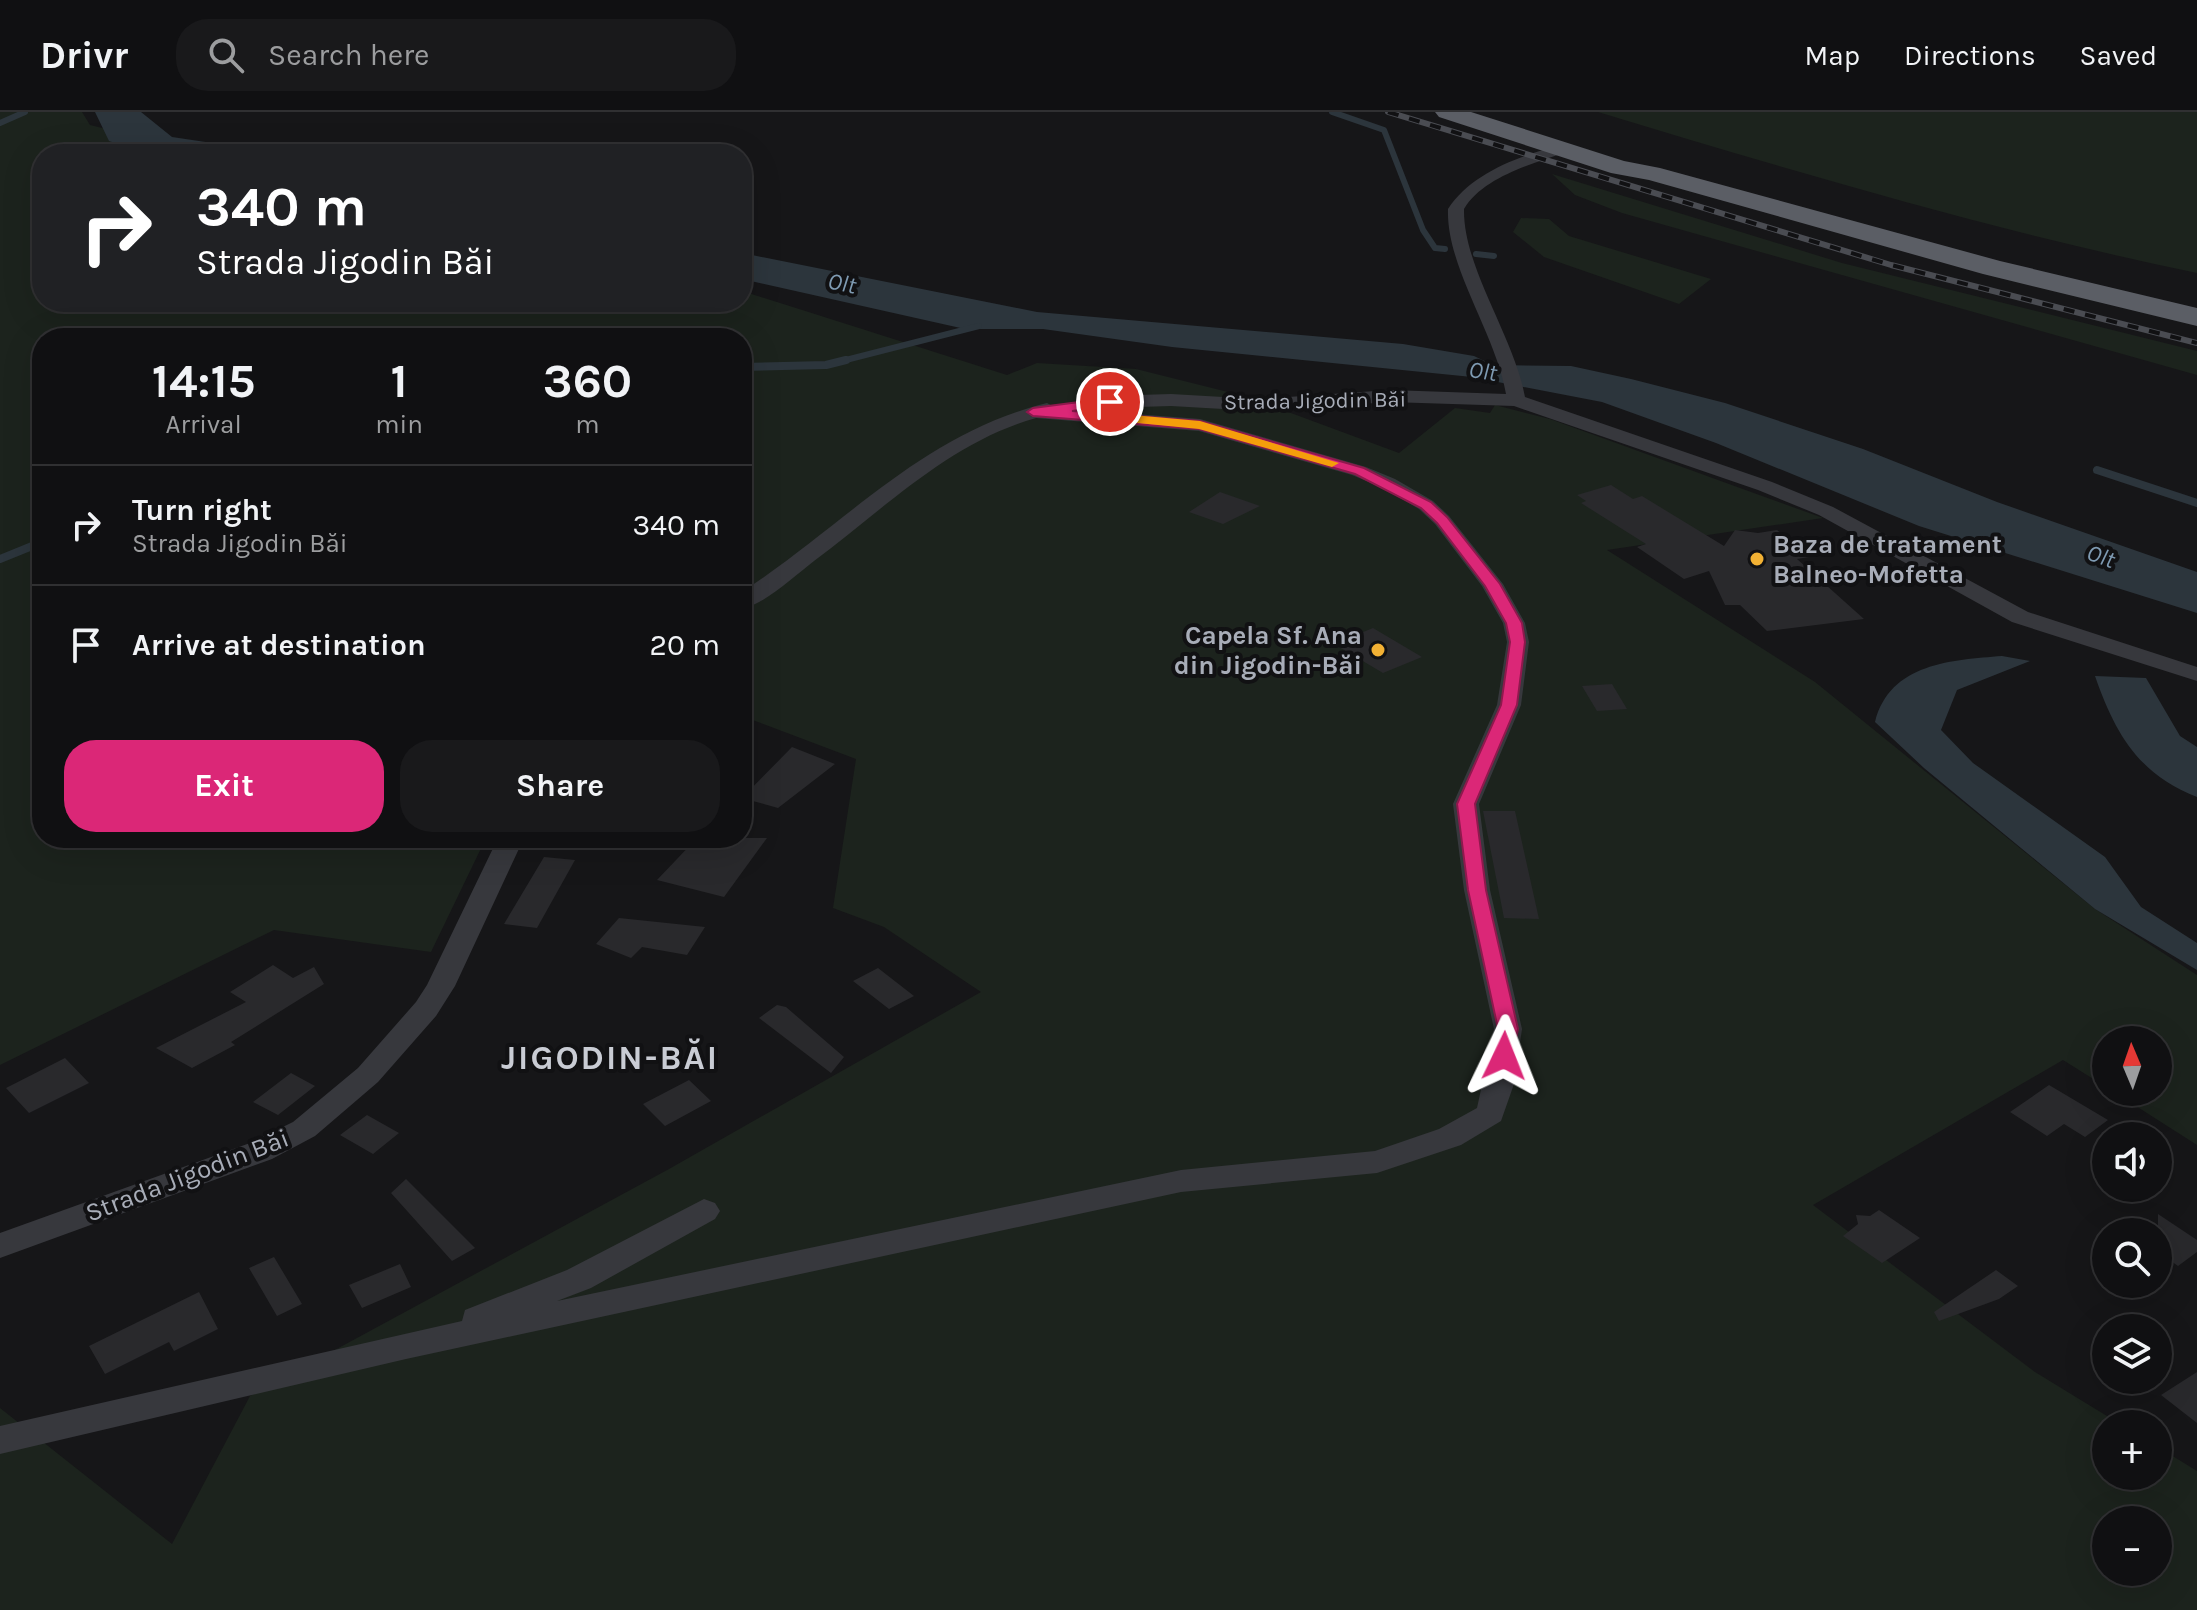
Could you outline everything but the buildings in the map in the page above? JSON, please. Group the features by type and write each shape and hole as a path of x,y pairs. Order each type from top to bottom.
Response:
{"highway":[{"path":"1447,112 1620,168 1651,173 1993,268 2197,317"},
{"path":"1620,168 1638,177 1868,242 2197,325"}],"street":[{"path":"1516,394 1508,359 1456,228 1457,208 1466,195 1484,183 1561,149"},
{"name":"Strada Jigodin Băi","path":"752,596 775,583 945,452 989,428 1033,412 1085,403 1171,400 1258,405 1390,396 1516,394 1826,511 2020,617 2197,674"},
{"path":"0,1440 406,1346 1181,1181 1377,1162 1450,1137 1490,1114 1499,1084 1508,1029 1477,890 1466,804 1509,705 1518,642 1514,623 1492,584 1451,530 1426,505 1359,471 1200,425 1033,412"},
{"name":"Strada Jigodin Băi","path":"0,1246 226,1165 304,1129 368,1075 426,1009 441,986 506,848"},
{"path":"406,1346 579,1279 704,1211"}],"shaded area":[{"path":"0,112 82,112 90,125 168,144 32,144 32,312 752,312 752,294 1007,375 1037,363 1136,369 1248,397 1399,453 1455,408 1490,413 1495,405 1550,419 1823,518 1607,550 1815,682 2095,909 2197,975 2197,1145 2172,1129 2172,1122 2161,1122 2136,1106 2172,1106 2172,1026 2092,1026 2092,1078 2063,1060 1813,1205 2035,1372 2097,1410 2092,1410 2092,1490 2172,1490 2172,1456 2197,1471 2197,1610 0,1610 0,1408 172,1544 250,1396 669,1169 981,992 884,927 833,908 856,759 752,720 752,328 32,328 32,848 481,848 431,952 274,930 0,1065"},
{"path":"1598,112 2197,112 2197,273 1970,219"},
{"path":"1552,174 1842,263 2197,351 2197,375 1622,213 1575,195"},
{"path":"1521,218 1549,219 1569,236 1711,279 1679,304 1544,257 1513,232"}],"water":[{"path":"95,112 141,112 172,137 219,144 118,144 109,141"},
{"name":"Olt","path":"752,255 1037,312 1403,344 1474,356 1493,365 1571,366 1631,379 1725,403 1863,449 1997,502 2197,572 2197,613 1919,526 1716,443 1602,402 1472,377 1172,347 1043,329 965,329 752,281"},
{"path":"2002,656 2030,661 1957,690 1941,730 1973,763 2105,857 2141,907 2197,943 2197,970 2095,909 1924,768 1875,722 1883,702 1894,687 1909,676 1944,663"},
{"path":"2095,676 2146,678 2180,736 2197,747 2197,797 2159,776 2131,749 2111,716"}],"waterway":[{"path":"0,123 25,112"},
{"path":"1332,112 1384,130 1423,230 1435,248 1445,249"},
{"path":"1476,254 1494,256"},
{"path":"838,362 979,326"},
{"path":"838,362 846,360"},
{"path":"752,367 838,362"},
{"path":"2097,470 2197,503"},
{"path":"0,559 32,546"}],"railway":[{"path":"1388,112 1891,265 2197,343"}],"slow traffic":[{"path":"1121,418 1200,425 1332,463"}],"place":[{"name":"Baza de tratament Balneo-Mofetta","path":"1757,559"},
{"name":"Capela Sf. Ana din Jigodin-Băi","path":"1378,650"}],"district":[{"name":"JIGODIN-BĂI","path":"610,1057"}],"route":[{"path":"1110,402 1033,412 1200,425 1359,471 1388,483 1426,505 1442,520 1492,584 1514,623 1518,642 1509,705 1466,804 1477,890 1508,1029 1504,1056"}]}
